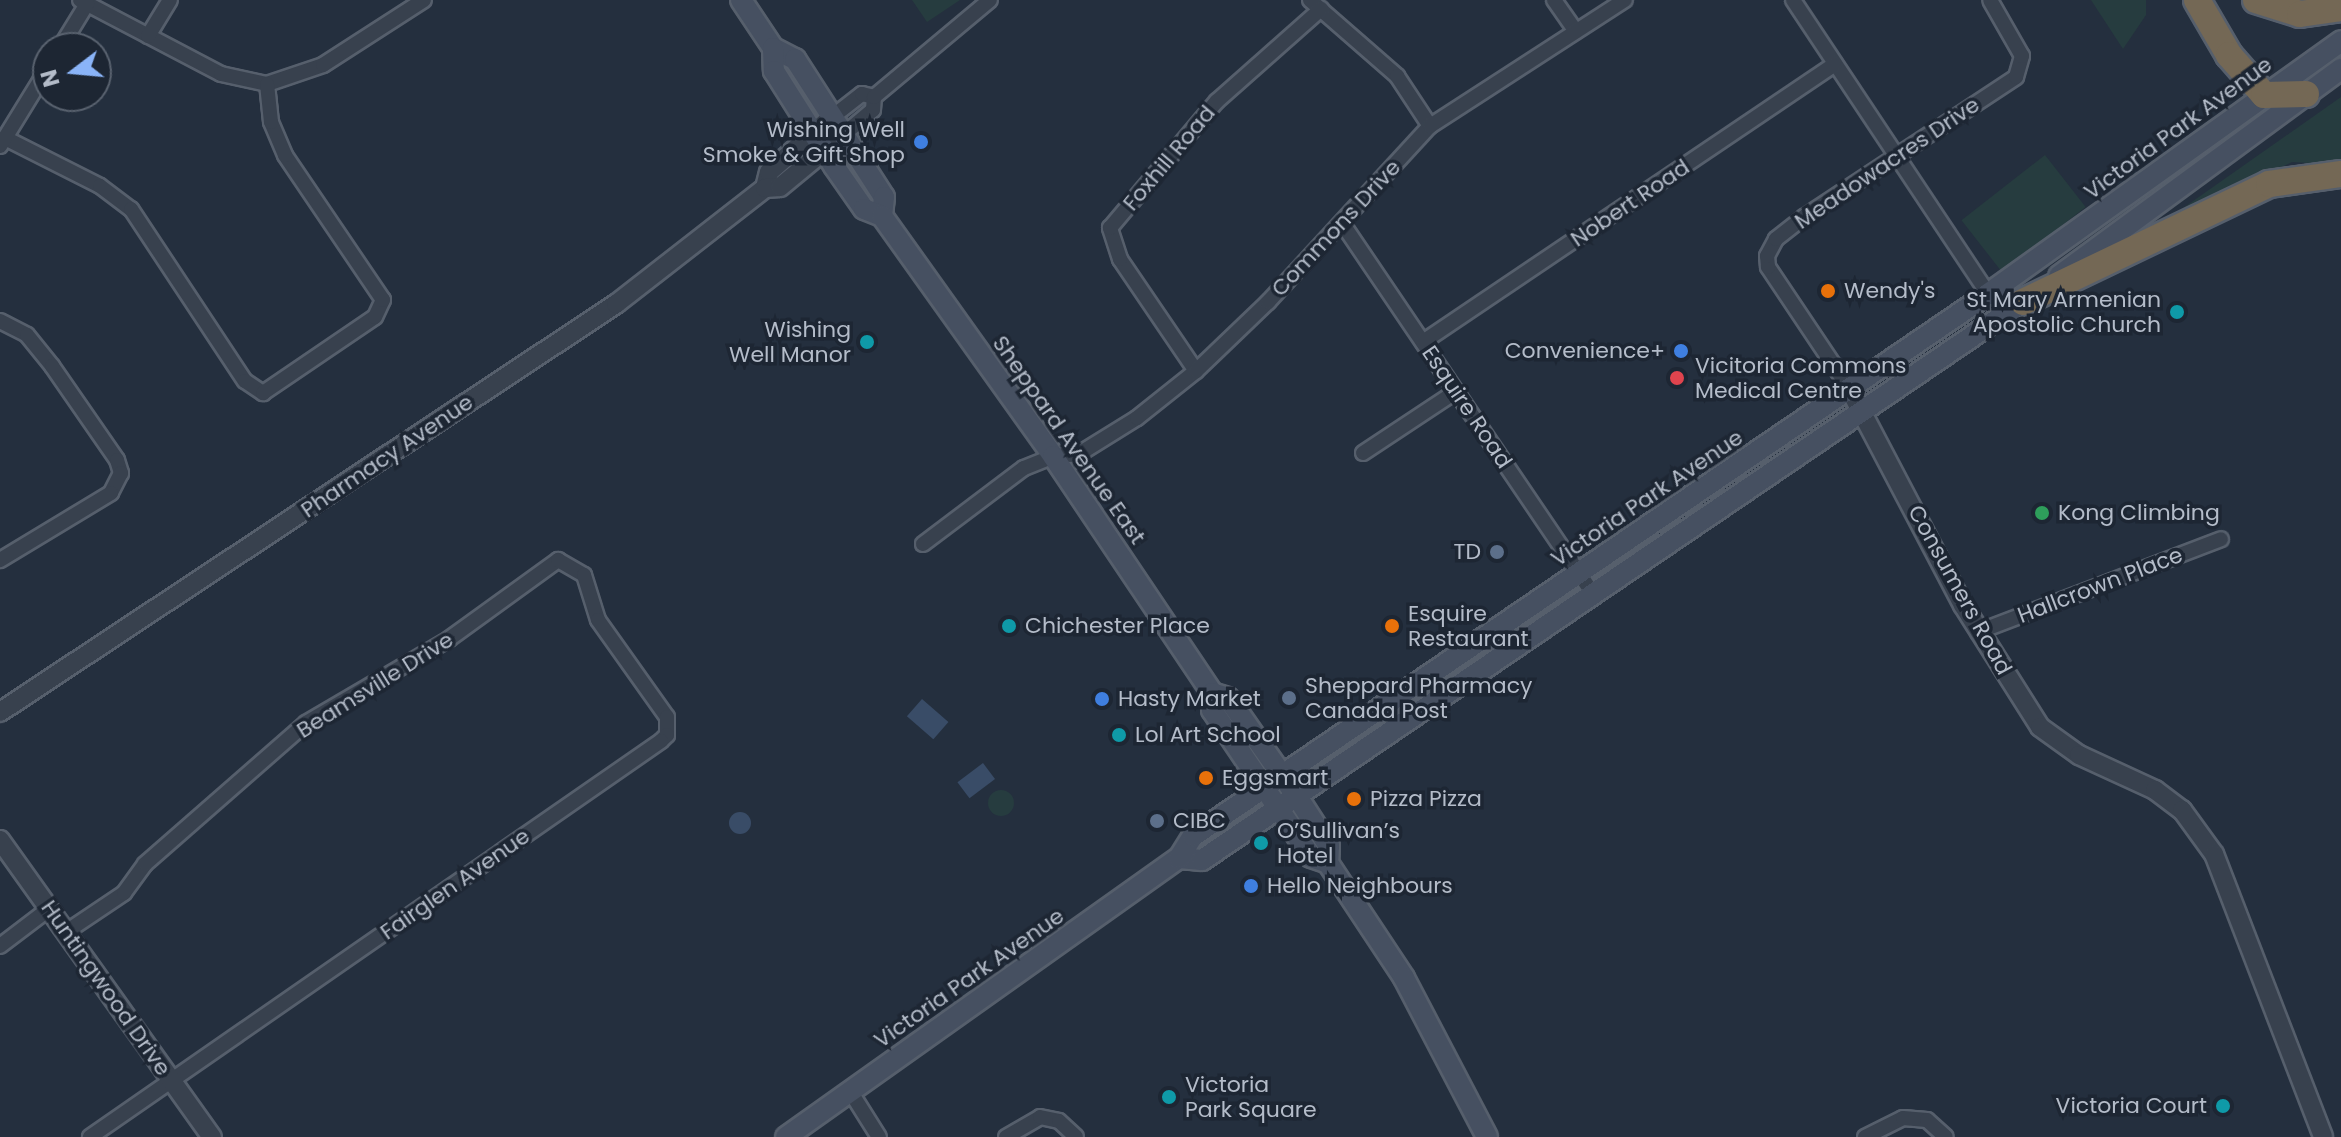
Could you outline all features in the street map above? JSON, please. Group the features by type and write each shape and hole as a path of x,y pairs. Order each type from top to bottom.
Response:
{"highway":[{"path":"2197,0 2229,55 2264,95 2306,94"},
{"path":"2256,0 2283,12 2341,8"},
{"path":"2023,302 2269,184 2341,174"}],"main road":[{"name":"Sheppard Avenue East","path":"741,0 773,48 795,59 884,197 882,216"},
{"name":"Victoria Park Avenue","path":"786,1137 1179,858 1193,836 1988,294 2341,41"},
{"name":"Sheppard Avenue East","path":"773,48 774,71 864,209 882,216 1053,456 1212,693 1228,698 1288,802 1311,857 1328,863 1404,978 1487,1137"},
{"name":"Victoria Park Avenue","path":"1179,858 1202,860 1592,592 1864,411 2023,302 2341,69"}],"street":[{"path":"148,36 170,0"},
{"path":"68,32 83,2 221,74 267,84 323,65 424,0"},
{"name":"Pharmacy Avenue","path":"837,127 873,110 874,97 990,0"},
{"path":"1554,0 1576,31"},
{"name":"Commons Drive","path":"1053,456 1090,448 1196,371 1342,223 1430,126 1625,0"},
{"path":"1793,0 1988,294"},
{"name":"Meadowacres Drive","path":"1864,411 1768,267 1767,256 1776,239 1804,217 2016,77 2019,47 1990,0"},
{"path":"1315,4 1397,76 1430,126"},
{"name":"Foxhill Road","path":"1196,371 1120,259 1110,228 1217,101 1315,4"},
{"name":"Nobert Road","path":"1423,342 1835,64"},
{"path":"32,94 2,142 100,186 131,209 245,381 263,393 375,317 383,300 285,155 271,122 267,84"},
{"name":"Pharmacy Avenue","path":"0,712 616,304 765,188 769,172 819,142 837,127 862,94 874,97"},
{"name":"Esquire Road","path":"1342,223 1592,592"},
{"path":"0,321 27,335 52,366 117,460 121,473 111,493 0,560"},
{"path":"1363,453 1455,392"},
{"name":"Consumers Road","path":"1864,411 1978,632 2040,727 2079,755 2155,790 2182,810 2214,854 2323,1137"},
{"path":"923,544 1024,468 1053,456"},
{"name":"Hallcrown Place","path":"1978,632 2221,539"},
{"name":"Beamsville Drive","path":"66,932 124,893 145,864 306,723 468,627 558,560 584,575"},
{"name":"Fairglen Avenue","path":"90,1137 667,735 667,717 591,607 584,575"},
{"name":"Huntingwood Drive","path":"0,840 212,1137"},
{"path":"0,946 50,908"},
{"path":"850,1091 879,1137"},
{"path":"1006,1137 1040,1117 1059,1121 1076,1137"},
{"path":"1865,1137 1903,1118 1927,1120 1946,1137"}],"green space":[{"path":"912,0 960,0 927,22"},
{"path":"2091,0 2146,0 2146,15 2123,49"},
{"path":"2341,97 2341,165 2292,162 2149,232"},
{"path":"2045,155 2086,207 2002,272 1961,220"},
{"path":"1001,790 1010,794 1014,803 1010,812 1001,816 992,812 988,803 992,794"}],"water":[{"path":"922,699 948,722 933,739 907,716"},
{"path":"983,763 995,779 969,798 957,782"},
{"path":"740,812 748,815 751,823 748,831 740,834 732,831 729,823 732,815"}],"place":[{"name":"Wishing Well Smoke & Gift Shop","path":"921,142"},
{"name":"Wendy's","path":"1828,291"},
{"name":"St Mary Armenian Apostolic Church","path":"2177,312"},
{"name":"Wishing Well Manor","path":"867,342"},
{"name":"Convenience+","path":"1681,351"},
{"name":"Vicitoria Commons Medical Centre","path":"1677,378"},
{"name":"Kong Climbing","path":"2042,513"},
{"name":"TD","path":"1497,552"},
{"name":"Chichester Place","path":"1009,626"},
{"name":"Esquire Restaurant","path":"1392,626"},
{"name":"Sheppard Pharmacy Canada Post","path":"1289,698"},
{"name":"Hasty Market","path":"1102,699"},
{"name":"Lol Art School","path":"1119,735"},
{"name":"Eggsmart","path":"1206,778"},
{"name":"Pizza Pizza","path":"1354,799"},
{"name":"CIBC","path":"1157,821"},
{"name":"O’Sullivan’s Hotel","path":"1261,843"},
{"name":"Hello Neighbours","path":"1251,886"},
{"name":"Victoria Park Square","path":"1169,1097"},
{"name":"Victoria Court","path":"2223,1106"}]}
